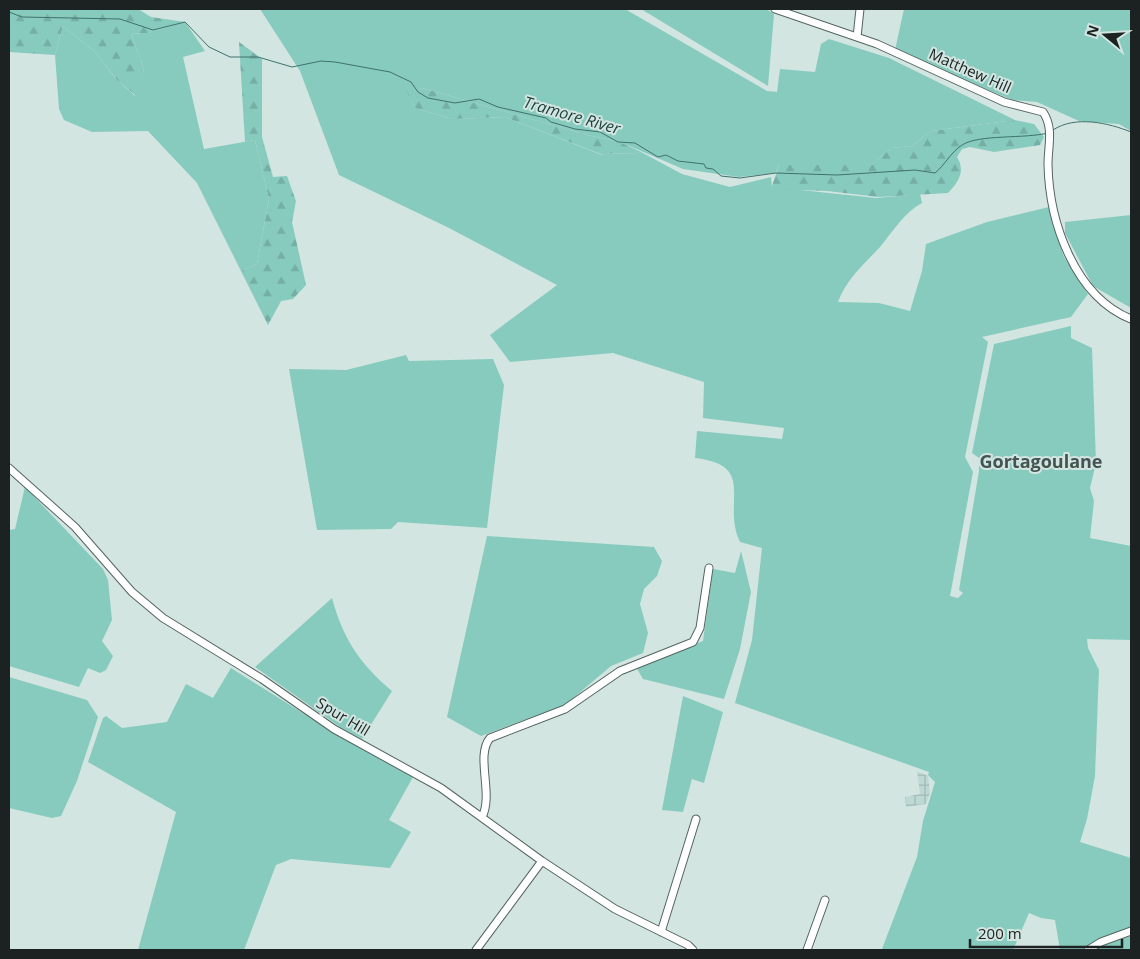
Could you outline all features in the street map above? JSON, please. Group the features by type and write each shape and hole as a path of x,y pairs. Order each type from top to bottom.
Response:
{"street":[{"name":"Matthew Hill","path":"776,9 856,37 1004,102 1043,112 1048,119 1050,133 1050,183 1054,209 1064,243 1079,271 1098,297 1106,306 1131,319"},
{"path":"856,37 860,9"},
{"name":"Spur Hill","path":"9,468 74,527 132,592 163,618 262,679 334,729 441,788 542,861 615,909 688,945 693,950"},
{"path":"482,817 487,802 484,748 490,738 565,709 620,671 692,642 700,628 709,568"},
{"path":"661,932 696,819"},
{"path":"476,950 542,861"},
{"path":"807,950 825,900"},
{"path":"1088,950 1101,942 1131,931"}],"shaded area":[{"path":"917,771 928,776 930,793 926,804 906,807 905,797 920,794"}],"green space":[{"path":"9,9 138,9 151,17 185,22 147,33 131,34 144,69 136,96 117,80 96,53 63,26 55,55 9,52"},
{"path":"260,9 625,9 767,91 777,92 780,69 815,72 821,44 829,39 889,58 1015,120 931,131 912,146 891,148 872,165 779,165 776,173 739,177 683,169 620,142 587,135 422,88 407,92 415,108 452,119 505,117 602,155 641,152 682,174 730,187 771,177 772,187 876,198 920,194 922,203 904,217 856,273 841,294 838,302 879,303 910,311 922,271 926,244 987,222 1049,207 1064,257 1088,294 1071,317 982,337 988,342 965,457 973,472 950,596 958,598 963,593 959,590 979,471 979,458 972,453 994,344 1071,326 1071,338 1092,348 1096,463 1090,488 1094,501 1090,538 1131,546 1131,640 1087,639 1088,648 1099,670 1095,776 1087,819 1080,842 1131,858 1131,927 1101,938 1082,950 1060,950 1055,920 1041,918 1029,913 1013,950 882,949 917,857 923,821 935,782 928,775 929,772 735,703 752,640 762,548 740,542 735,527 732,477 726,469 714,462 695,458 697,431 782,439 784,428 703,418 704,382 613,353 510,362 490,335 557,285 449,228 339,175 300,71"},
{"path":"641,9 766,9 774,14 768,86"},
{"path":"904,9 1131,9 1131,131 1119,124 1079,121 1037,102 1012,100 895,50"},
{"path":"185,22 205,51 183,57 204,149 255,140 269,199 257,264 241,271 197,183 148,131 92,132 64,120 59,109 55,55 63,26 96,53 116,79 135,96 144,69 131,34 147,33"},
{"path":"239,42 262,59 262,137 273,177 287,176 296,201 292,222 306,285 293,299 281,301 268,325 241,271 257,264 269,199 255,140 245,142"},
{"path":"422,88 587,135 620,142 641,152 603,155 505,117 452,119 415,108 406,91"},
{"path":"1015,120 1034,124 1044,137 1040,145 994,152 970,147 962,149 957,157 961,167 960,177 948,193 878,197 827,191 771,189 779,165 872,165 891,148 912,146 931,131"},
{"path":"1131,215 1131,308 1093,286 1065,233 1065,222"},
{"path":"406,355 409,361 493,359 504,385 487,528 398,522 391,529 317,530 289,369 346,370"},
{"path":"25,487 103,569 108,580 112,620 102,641 113,656 106,670 100,673 88,668 79,687 9,666 9,530 15,529"},
{"path":"487,536 654,547 662,561 657,576 644,589 640,604 648,633 643,653 611,666 565,705 481,736 447,717"},
{"path":"741,551 751,592 740,649 724,699 643,679 636,667 703,641 713,569 735,573"},
{"path":"332,598 336,613 354,650 371,671 392,691 362,739 340,727 255,667"},
{"path":"231,668 338,735 413,777 389,820 411,832 390,868 291,859 276,865 244,950 138,950 176,812 88,762 103,718 106,716 122,728 167,722 186,684 213,698"},
{"path":"9,677 87,700 98,717 77,781 61,816 52,818 9,808"},
{"path":"683,696 723,712 704,783 692,779 683,812 662,810"},
{"path":"1131,936 1131,950 1094,950 1106,943"}],"waterway":[{"name":"Tramore River","path":"9,12 22,17 120,19 153,30 185,22 209,47 230,57 258,57 292,67 321,61 335,62 390,72 411,82 418,92 428,98 455,103 479,99 498,107 546,118 551,122 575,129 600,132 618,142 635,143 658,157 666,155 678,161 704,164 706,168 713,169 721,176 740,178 776,173 837,175 915,170 935,173 958,148 970,142 979,139 1048,133"},
{"name":"Tramore River","path":"1053,130 1071,123 1092,122 1102,123 1131,132"}],"district":[{"name":"Gortagoulane","path":"1041,462"}]}
